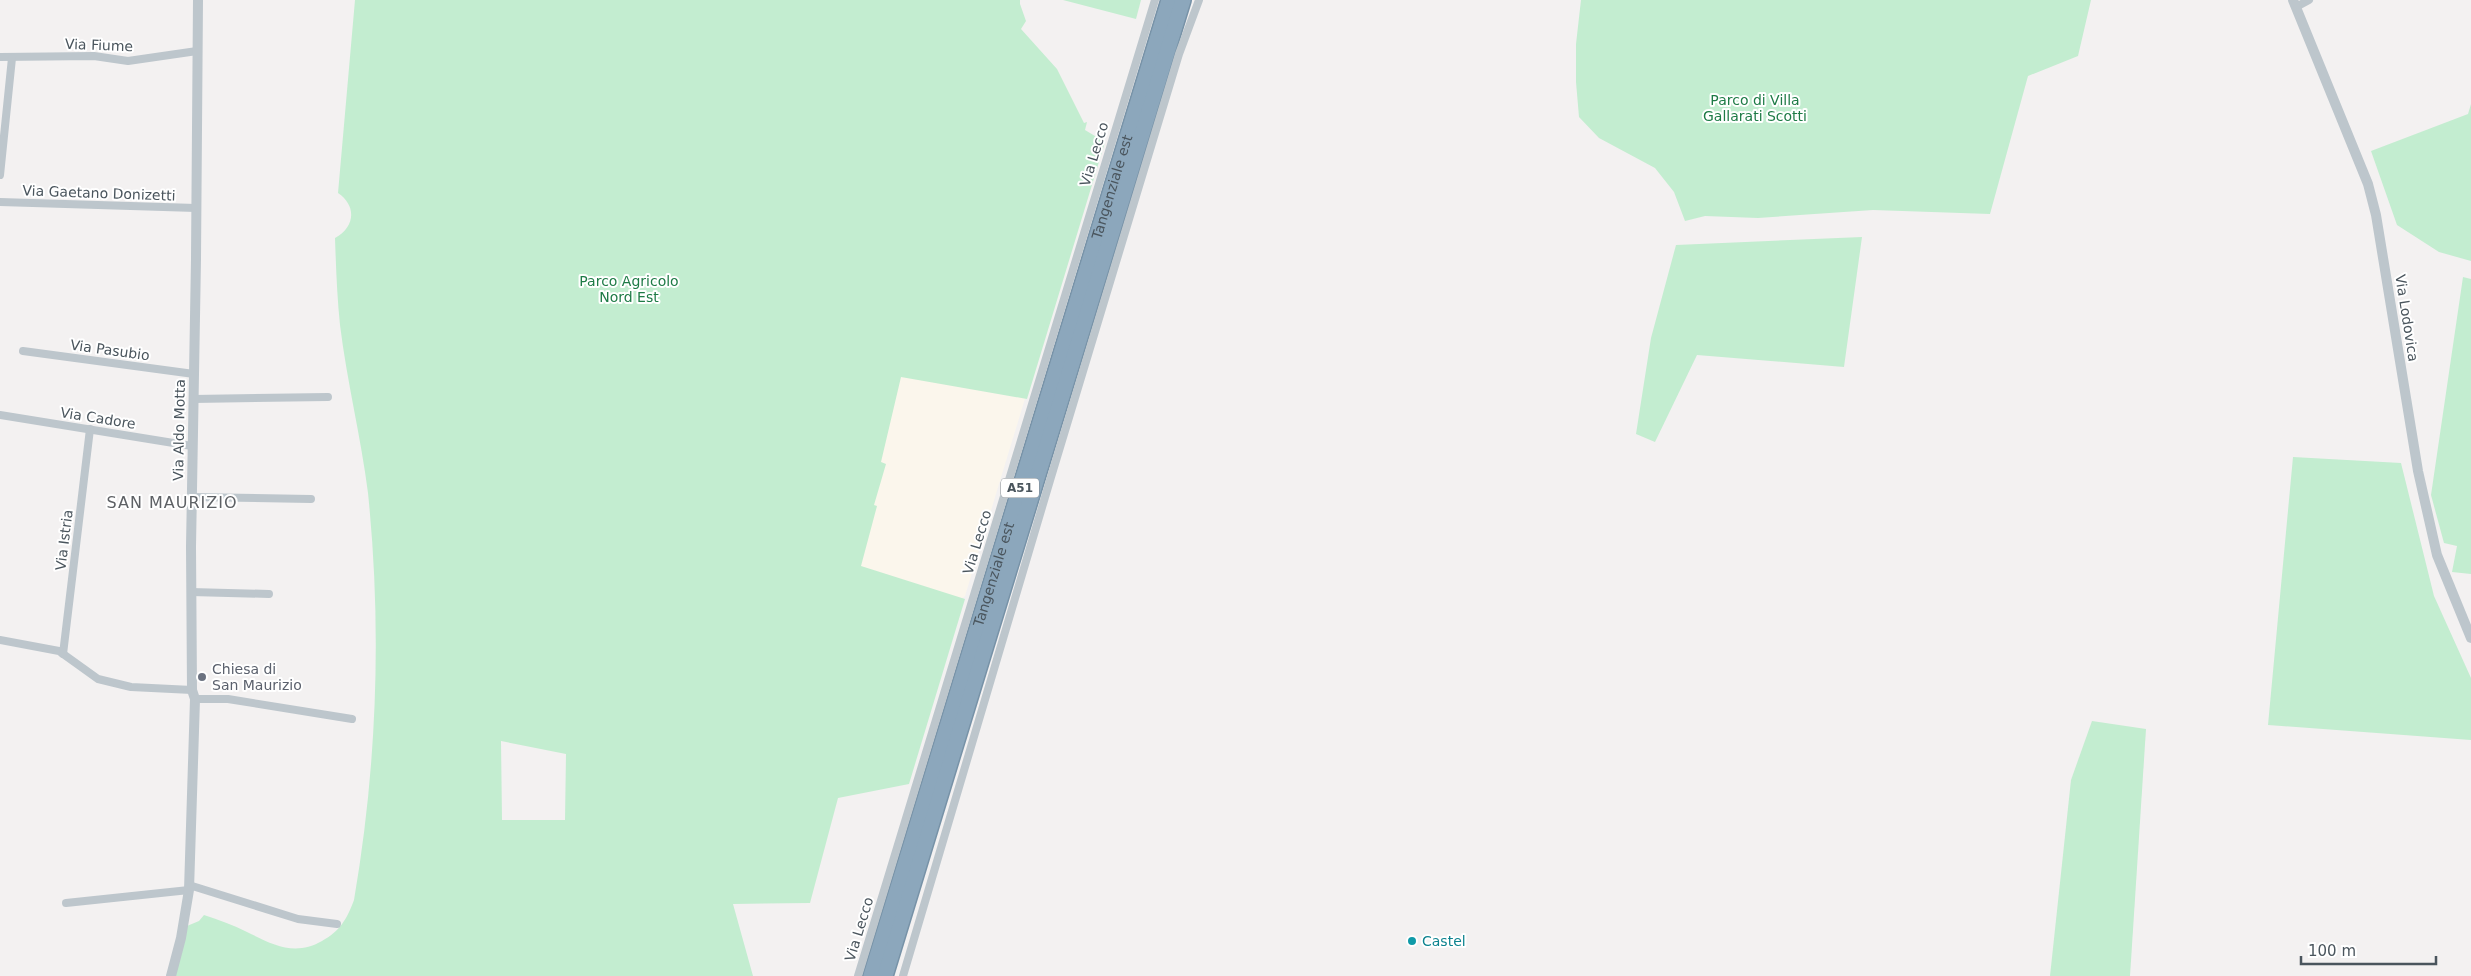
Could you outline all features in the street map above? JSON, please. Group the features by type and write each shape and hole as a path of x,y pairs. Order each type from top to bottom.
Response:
{"highway":[{"name":"Tangenziale est","path":"871,976 1169,0"},
{"name":"Tangenziale est","path":"885,976 1183,0"}],"street":[{"name":"Via Aldo Motta","path":"171,976 189,887 193,695 191,497 198,0"},
{"name":"Via Lecco","path":"858,976 1155,0"},
{"path":"903,976 1179,54 1199,0"},
{"name":"Via Lodovica","path":"2309,0 2294,4 2368,184 2376,215 2420,480 2437,555 2471,638"},
{"name":"Via Fiume","path":"0,57 94,56 128,61 197,51"},
{"path":"0,175 12,58"},
{"name":"Via Gaetano Donizetti","path":"0,202 196,208"},
{"name":"Via Pasubio","path":"23,351 194,374"},
{"path":"193,399 328,398"},
{"name":"Via Cadore","path":"0,415 192,446"},
{"name":"Via Istria","path":"66,656 90,429"},
{"path":"191,497 311,500"},
{"path":"191,592 269,594"},
{"path":"0,640 59,651 98,679 131,687 228,699 352,719"},
{"path":"66,903 189,887 298,919 337,924"}],"shaded area":[{"path":"902,298 1051,313 965,596 947,609 856,567"}],"green space":[{"name":"Parco Agricolo Nord Est","path":"355,0 1020,0 1026,21 1021,29 1057,69 1084,123 1087,122 1085,130 1105,142 1027,399 901,377 881,462 886,464 874,505 877,506 861,566 965,599 909,784 838,798 810,903 733,904 753,976 166,976 187,926 199,921 204,915 265,941 283,947 302,948 312,946 334,933 346,919 354,900 362,850 372,748 376,646 375,595 368,493 343,346 337,292 335,238 347,228 350,222 351,210 344,198 338,193","holes":["501,741 566,754 565,820 502,820"]},
{"path":"1063,0 1141,0 1136,19"},
{"name":"Parco di Villa Gallarati Scotti","path":"1581,0 2091,0 2078,56 2028,76 1990,214 1873,210 1758,218 1705,216 1685,221 1674,192 1655,168 1599,138 1579,117 1576,82 1576,44"},
{"path":"2471,104 2471,261 2439,252 2397,225 2371,151 2468,114"},
{"path":"1862,237 1844,367 1697,355 1655,442 1636,434 1651,338 1676,245"},
{"path":"2463,277 2471,279 2471,574 2452,572 2457,546 2444,543 2431,495"},
{"path":"2293,457 2401,463 2434,596 2471,678 2471,740 2268,725"},
{"path":"2092,721 2146,729 2130,976 2050,976 2071,780"}],"place":[{"name":"Chiesa di San Maurizio","path":"202,677"},
{"name":"Castel","path":"1412,941"}],"district":[{"name":"SAN MAURIZIO","path":"172,502"}]}
